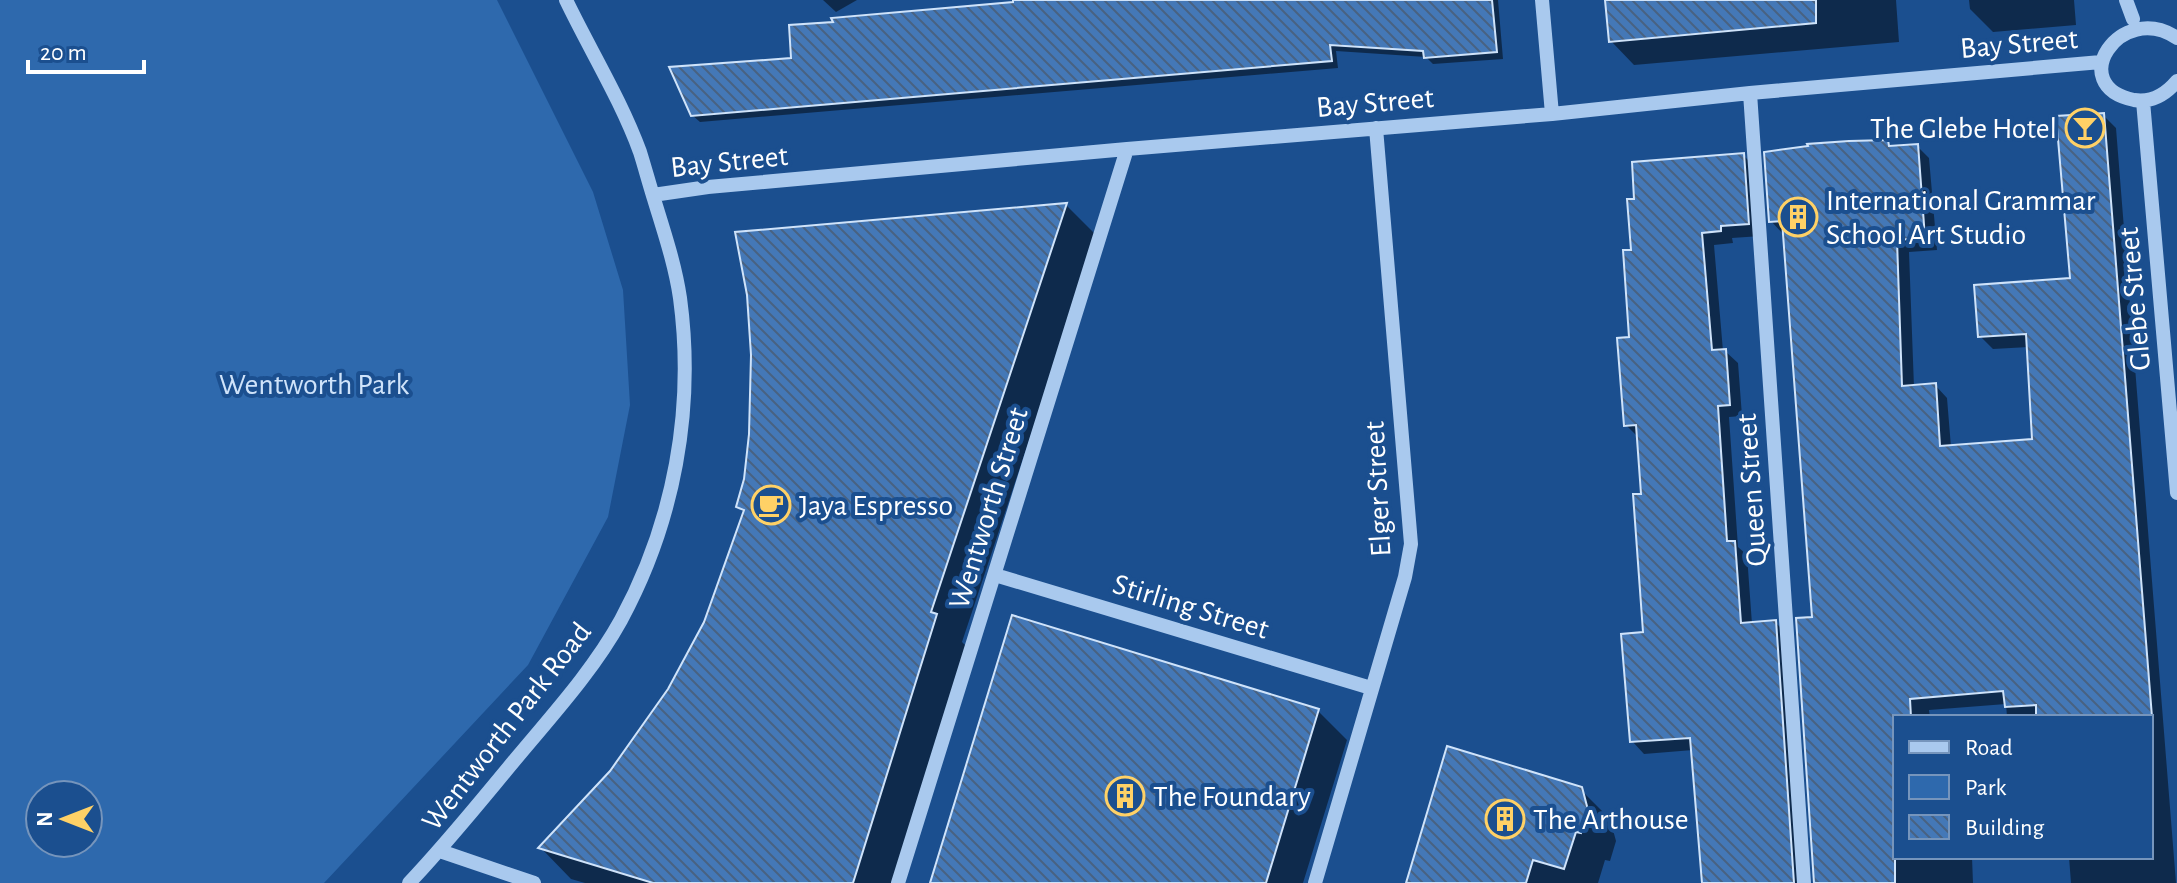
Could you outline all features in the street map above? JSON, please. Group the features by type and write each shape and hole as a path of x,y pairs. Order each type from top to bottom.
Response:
{"street":[{"name":"Wentworth Park Road","path":"409,883 440,851 584,677 620,622 642,578 660,533 673,487 684,386 680,299 673,260 639,151 566,0"},
{"path":"1542,0 1552,114"},
{"path":"2126,0 2133,19"},
{"path":"2177,38 2165,25 2150,19 2133,19 2116,27 2104,43 2101,62 2103,74 2110,85 2130,99 2143,101 2157,98 2177,81"},
{"name":"Bay Street","path":"653,195 708,187 1552,114 2101,62"},
{"name":"Queen Street","path":"1750,93 1804,883"},
{"name":"Glebe Street","path":"2143,101 2177,493"},
{"name":"Elger Street","path":"1315,883 1405,577 1411,544 1376,128"},
{"name":"Wentworth Street","path":"898,883 1127,149"},
{"name":"Stirling Street","path":"995,575 1371,688"},
{"path":"440,851 534,883"}],"green space":[{"name":"Wentworth Park","path":"0,0 497,0 593,192 623,290 630,405 608,517 528,665 324,883 0,883"}],"building":[{"path":"1013,0 1492,0 1497,52 1424,58 1423,51 1330,45 1332,61 691,116 669,67 791,58 789,25"},
{"path":"1605,0 1816,0 1816,23 1609,42"},
{"path":"2104,113 2152,715 2036,715 2036,705 2005,707 2003,691 1910,699 1911,715 1893,715 1895,883 1814,883 1796,618 1812,617 1782,221 1769,222 1764,152 1807,144 1849,141 1888,140 1889,146 1918,144 1925,238 1897,240 1902,386 1936,383 1940,446 2032,439 2026,334 1978,337 1974,285 2070,278 2056,116"},
{"path":"1744,153 1749,224 1721,226 1721,231 1702,233 1712,350 1726,349 1730,405 1718,406 1727,541 1735,541 1741,623 1776,620 1794,883 1702,883 1690,738 1630,742 1621,634 1643,632 1633,494 1641,494 1636,425 1624,426 1617,338 1629,337 1623,250 1631,250 1627,199 1634,199 1632,162"},
{"path":"1067,203 931,612 937,614 853,883 653,883 538,848 610,771 668,689 704,622 744,510 736,507 744,479 749,434 751,355 747,295 735,232"},
{"name":"The Foundary","path":"1012,615 1319,709 1266,883 930,883"},
{"name":"The Arthouse","path":"1447,746 1582,787 1588,810 1581,833 1576,832 1564,869 1533,860 1526,883 1406,883"}],"place":[{"name":"The Glebe Hotel","path":"2085,128"},
{"name":"International Grammar School Art Studio","path":"1798,217"},
{"name":"Jaya Espresso","path":"771,505"},
{"name":"The Foundary","path":"1125,796"},
{"name":"The Arthouse","path":"1505,819"}]}
